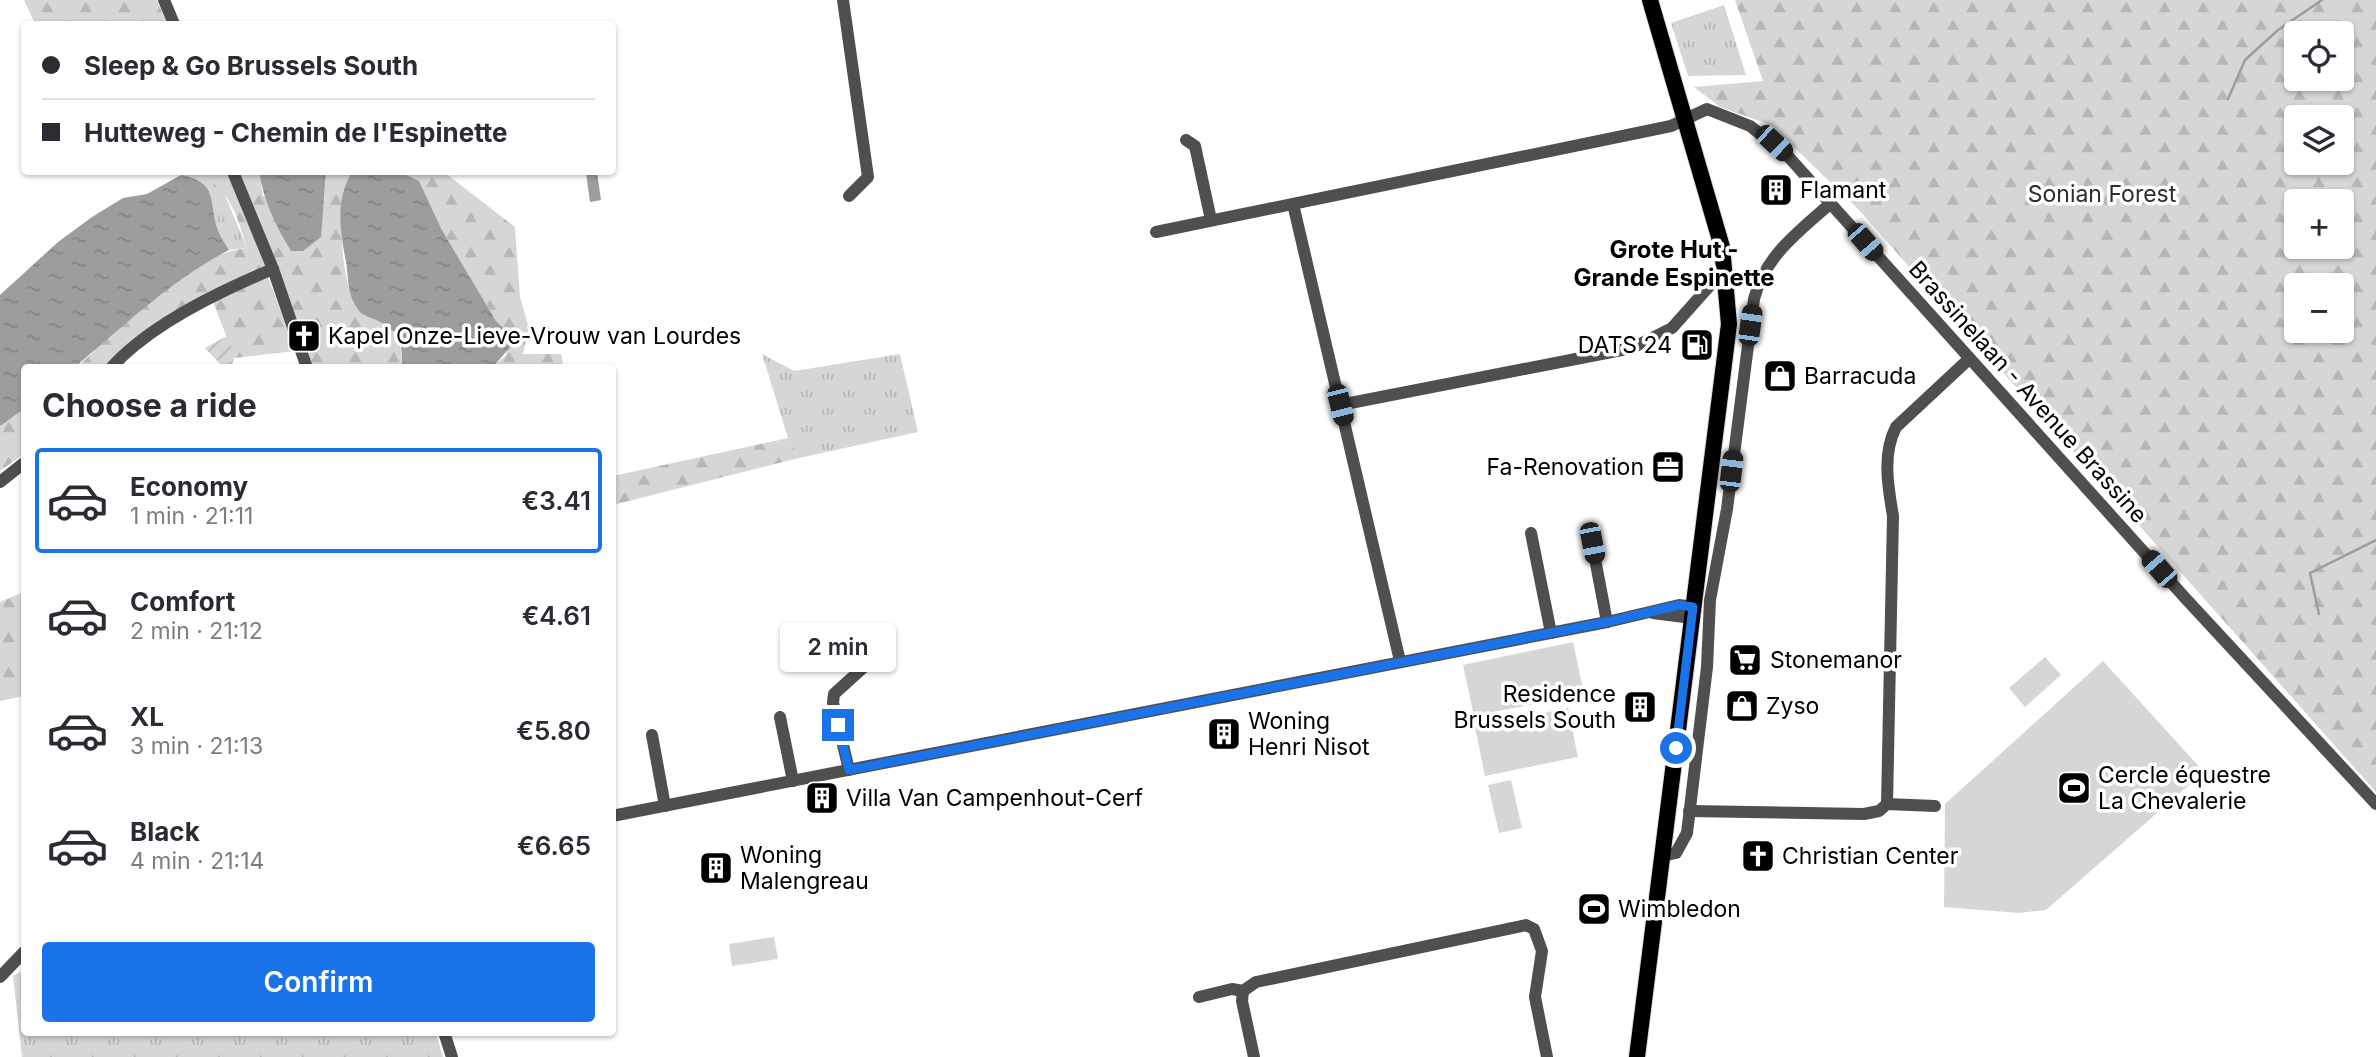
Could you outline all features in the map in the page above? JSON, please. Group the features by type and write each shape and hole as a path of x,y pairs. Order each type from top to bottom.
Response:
{"main road":[{"path":"1637,1057 1728,324 1722,247 1687,119 1650,0"}],"street":[{"path":"164,0 173,21"},
{"path":"842,0 869,177 849,196"},
{"name":"Brassinelaan - Avenue Brassine","path":"1156,232 1671,126 1707,109 1751,126 1786,154 1969,359 2376,804"},
{"path":"1186,140 1195,146 1211,220"},
{"path":"234,175 273,269 306,364"},
{"path":"1662,856 1671,856 1682,845 1689,811 1707,667 1710,600 1727,509 1759,278 1774,255 1830,203"},
{"path":"1293,204 1400,661"},
{"path":"115,364 141,341 226,289 273,269"},
{"path":"1340,405 1632,348 1672,328 1713,282 1726,278"},
{"path":"1887,804 1893,528 1887,484 1889,440 1896,427 1969,359"},
{"path":"0,482 21,465"},
{"path":"1531,533 1551,633"},
{"path":"1592,543 1607,622"},
{"path":"616,816 1653,613 1693,612"},
{"path":"849,770 833,703 834,694 876,656"},
{"path":"780,717 793,781"},
{"path":"652,735 665,806"},
{"path":"1689,811 1864,814 1879,811 1887,804 1935,806"},
{"path":"1199,997 1232,989 1243,991 1256,982 1526,925 1534,929 1542,951 1535,997 1547,1057"},
{"path":"0,977 21,955"},
{"path":"1243,991 1242,1001 1254,1057"},
{"path":"445,1036 452,1057"}],"green space":[{"path":"24,0 157,0 166,21 34,21"},
{"name":"Sonian Forest","path":"1735,0 2376,0 2376,792 1857,208 1771,125 1720,107 1694,87 1763,81"},
{"path":"1724,5 1746,75 1688,76 1671,23"},
{"path":"181,175 203,175 222,188 247,248 229,250 219,233 207,188 193,178"},
{"path":"203,175 260,175 263,196 324,201 326,175 351,175 343,202 342,222 348,285 362,313 384,324 398,339 402,364 309,364 277,263 189,304 111,364 80,364 133,314 176,279 199,264 247,248 231,204"},
{"path":"406,175 448,175 515,227 520,297 529,328 523,354 561,354 563,364 496,364 506,355 510,334 496,321 442,230 419,181"},
{"path":"268,277 296,351 235,358 213,302"},
{"path":"227,336 235,356 232,364 220,364 205,348"},
{"path":"762,354 794,371 900,354 918,432 799,458 788,438"},
{"path":"21,411 21,456 0,471 0,426"},
{"path":"788,438 799,458 616,504 616,475"},
{"path":"21,593 21,697 0,701 0,602"},
{"path":"1573,642 1584,694 1474,716 1463,665"},
{"path":"2045,657 2061,675 2025,707 2009,688"},
{"name":"Cercle équestre La Chevalerie","path":"2103,661 2204,772 2046,910 2019,913 1944,907 1945,804"},
{"path":"1568,708 1578,757 1485,776 1475,727"},
{"path":"1511,780 1522,828 1499,833 1488,785"},
{"path":"774,937 778,959 732,966 729,944"},
{"path":"21,972 21,1036 437,1036 443,1057 22,1057 13,976"}],"water":[{"path":"181,175 202,183 210,195 219,233 229,250 168,289 78,364 21,364 21,411 0,426 0,295 58,242 92,217 123,198 147,194"},
{"path":"260,175 326,175 321,237 303,251 291,251 275,222"},
{"path":"351,175 406,175 419,181 442,230 496,321 510,334 512,345 496,364 402,364 402,351 395,333 384,324 361,313 349,289 340,216"},
{"path":"586,175 597,175 601,200 590,202"}],"waterway":[{"path":"2228,99 2245,60 2278,30 2322,0"},
{"path":"2319,614 2310,573 2376,540"}],"place":[{"name":"Flamant","path":"1776,190"},
{"name":"Kapel Onze-Lieve-Vrouw van Lourdes","path":"304,336"},
{"name":"DATS 24","path":"1697,345"},
{"name":"Barracuda","path":"1780,376"},
{"name":"Fa-Renovation","path":"1668,467"},
{"name":"Stonemanor","path":"1745,660"},
{"name":"Zyso","path":"1742,706"},
{"name":"Residence Brussels South","path":"1640,707"},
{"name":"Woning Henri Nisot","path":"1224,734"},
{"name":"Cercle équestre La Chevalerie","path":"2074,788"},
{"name":"Villa Van Campenhout-Cerf","path":"822,798"},
{"name":"Christian Center","path":"1758,856"},
{"name":"Woning Malengreau","path":"716,868"},
{"name":"Wimbledon","path":"1594,909"}],"district":[{"name":"Grote Hut - Grande Espinette","path":"1674,263"}],"route":[{"path":"838,725 849,770 1653,613 1679,605 1693,607 1676,748"}]}
